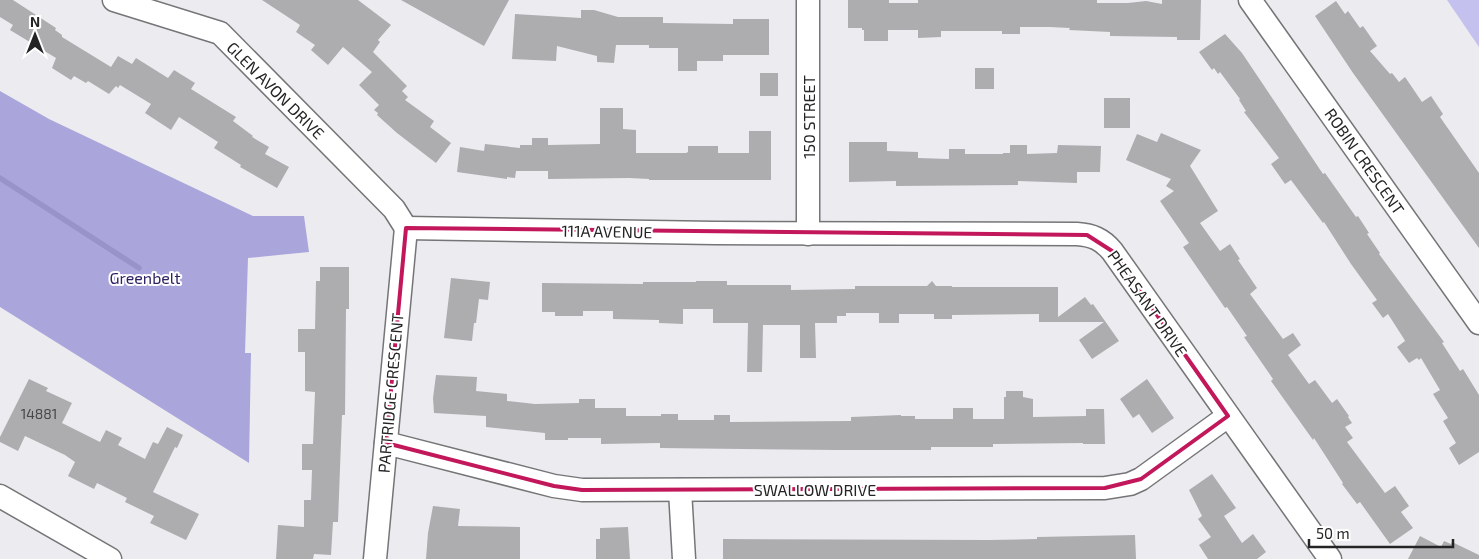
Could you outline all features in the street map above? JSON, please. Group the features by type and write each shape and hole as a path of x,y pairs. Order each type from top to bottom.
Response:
{"street":[{"name":"150 STREET","path":"808,0 808,234"},
{"name":"ROBIN CRESCENT","path":"1250,0 1479,323"},
{"name":"GLEN AVON DRIVE","path":"121,1 220,33 394,209 406,228"},
{"name":"111A AVENUE","path":"406,228 808,234"},
{"name":"PARTRIDGE CRESCENT","path":"375,559 406,228"},
{"name":"PHEASANT DRIVE","path":"808,234 1077,234 1097,238 1112,251 1330,559"},
{"name":"SWALLOW DRIVE","path":"386,444 568,489 582,490 1117,487 1141,479 1228,416"},
{"path":"680,490 684,559"},
{"path":"0,496 110,559"}],"highlighted area":[{"path":"406,228 1087,235 1112,251 1228,416 1141,479 1105,488 582,490 554,486 386,443"}],"shaded area":[{"path":"1447,0 1479,0 1479,47"}],"green space":[{"name":"Greenbelt","path":"0,91 49,119 253,216 304,216 309,252 248,258 245,353 251,353 249,463 0,307"}],"building":[{"path":"0,0 13,0 56,28 55,30 62,37 111,67 118,56 132,64 136,58 168,78 174,70 195,83 191,89 236,117 233,121 252,137 269,147 265,154 289,167 277,188 240,167 241,165 214,148 218,142 179,117 171,130 145,113 151,104 120,85 118,88 116,86 109,94 88,81 86,83 74,76 71,80 52,68 56,58 10,30 13,25 0,17"},
{"path":"262,0 358,0 391,25 378,40 380,42 373,52 407,86 402,91 408,97 405,100 434,121 430,127 451,143 436,163 377,115 378,113 374,110 379,105 359,85 372,72 343,47 328,65 311,50 315,45 296,32 300,25"},
{"path":"401,0 509,0 484,46"},
{"path":"848,0 889,0 889,3 918,3 918,0 1097,0 1097,3 1146,1 1162,4 1162,0 1201,0 1200,40 1177,40 1177,37 1110,36 1110,32 1069,30 1070,28 1020,27 1020,34 1002,34 1002,31 941,31 941,37 918,38 918,30 888,30 888,41 864,41 864,30 862,28 848,28"},
{"path":"1336,1 1345,14 1348,11 1360,28 1363,26 1377,46 1370,51 1390,74 1392,73 1399,82 1405,77 1422,102 1431,96 1443,114 1440,117 1479,173 1479,248 1353,73 1315,16"},
{"path":"581,10 594,10 618,17 663,17 663,23 733,24 733,19 769,19 769,55 723,55 723,61 697,61 697,71 678,71 678,48 649,48 649,45 616,45 614,63 597,62 597,56 557,46 556,61 512,59 515,14 581,18"},
{"path":"1225,34 1242,53 1323,174 1325,173 1356,217 1358,216 1379,254 1444,342 1442,343 1460,371 1463,369 1479,395 1479,452 1459,465 1449,448 1456,443 1443,421 1448,418 1433,394 1440,390 1421,358 1419,360 1417,358 1409,363 1397,347 1405,341 1388,314 1383,318 1372,303 1377,300 1324,222 1291,180 1285,184 1271,164 1279,158 1244,112 1246,111 1240,99 1220,72 1218,74 1214,68 1212,70 1199,52"},
{"path":"975,68 994,68 994,89 975,89"},
{"path":"760,73 778,73 778,96 760,96"},
{"path":"1104,98 1130,98 1130,128 1104,128"},
{"path":"600,108 623,108 623,129 636,130 636,153 686,153 688,152 688,146 718,146 718,153 749,153 749,131 771,131 771,180 548,179 548,171 516,171 515,178 507,177 507,179 457,172 460,147 484,151 485,144 520,148 520,145 532,145 532,138 548,138 548,145 600,144"},
{"path":"1161,133 1201,150 1190,166 1218,211 1200,223 1220,251 1230,244 1240,259 1238,260 1257,288 1250,294 1283,339 1293,333 1301,345 1288,355 1309,384 1315,380 1332,403 1337,399 1349,416 1352,423 1345,427 1353,438 1347,442 1385,493 1395,486 1409,506 1401,512 1413,528 1390,544 1360,502 1357,504 1342,484 1314,438 1313,440 1271,381 1273,379 1244,337 1247,336 1227,307 1225,308 1183,247 1189,243 1160,201 1174,191 1166,186 1171,179 1126,160 1137,134 1157,142"},
{"path":"849,142 887,142 887,151 918,152 918,158 949,159 949,149 965,149 965,154 1003,154 1010,153 1010,145 1027,145 1027,154 1057,153 1058,145 1101,146 1100,172 1077,172 1077,183 1018,181 1018,185 896,186 896,181 849,182"},
{"path":"320,267 349,267 349,309 346,309 345,415 342,415 338,522 333,522 331,555 314,554 313,559 276,559 278,525 304,527 304,500 311,500 312,470 302,470 302,444 313,444 315,392 305,391 305,352 298,352 298,329 315,329 316,281 320,281"},
{"path":"451,278 490,282 488,300 479,299 472,341 444,338"},
{"path":"727,281 727,285 791,285 791,290 855,289 855,286 927,286 932,281 936,286 952,287 1058,287 1058,317 1085,297 1091,305 1093,304 1119,341 1092,359 1079,340 1104,322 1039,322 1039,314 952,315 952,319 934,319 934,314 899,314 899,323 879,323 879,313 846,313 846,316 837,316 837,323 815,323 816,358 800,358 800,325 763,325 762,372 747,372 748,323 713,323 713,309 683,309 683,324 659,323 659,320 613,319 613,311 583,311 583,316 555,316 555,312 542,312 542,283 643,284 643,282"},
{"path":"436,375 477,377 476,391 507,394 507,401 535,404 579,403 579,399 595,399 595,408 626,408 626,416 678,414 678,420 714,420 714,415 730,415 730,422 851,421 851,417 901,415 915,416 915,419 953,419 953,408 973,408 973,419 1004,419 1004,397 1006,397 1006,391 1023,391 1023,397 1033,399 1033,417 1086,416 1086,409 1104,409 1105,444 993,444 993,447 931,447 931,450 838,450 660,448 660,443 601,444 601,438 545,440 545,433 486,427 486,416 434,413 433,398"},
{"path":"29,379 48,388 46,391 72,403 62,423 100,442 106,430 122,438 118,445 145,459 153,442 158,444 167,427 183,435 153,492 199,514 186,540 150,523 154,516 125,502 127,498 97,483 94,489 68,476 75,462 65,455 25,436 18,451 0,442 0,437"},
{"path":"1147,379 1174,418 1152,433 1139,414 1133,418 1120,399"},
{"path":"1212,474 1236,508 1224,516 1242,543 1253,534 1266,552 1257,559 1208,559 1199,545 1211,537 1198,519 1202,516 1189,490"},
{"path":"433,506 460,509 458,526 520,527 520,559 426,559"},
{"path":"628,527 630,559 596,559 596,539 600,539 600,528"},
{"path":"1135,535 1136,559 723,559 723,539 989,540"},
{"path":"1420,536 1441,547 1444,541 1451,544 1452,542 1479,555 1479,559 1408,559"}],"waterway":[{"path":"0,178 139,268"}]}
